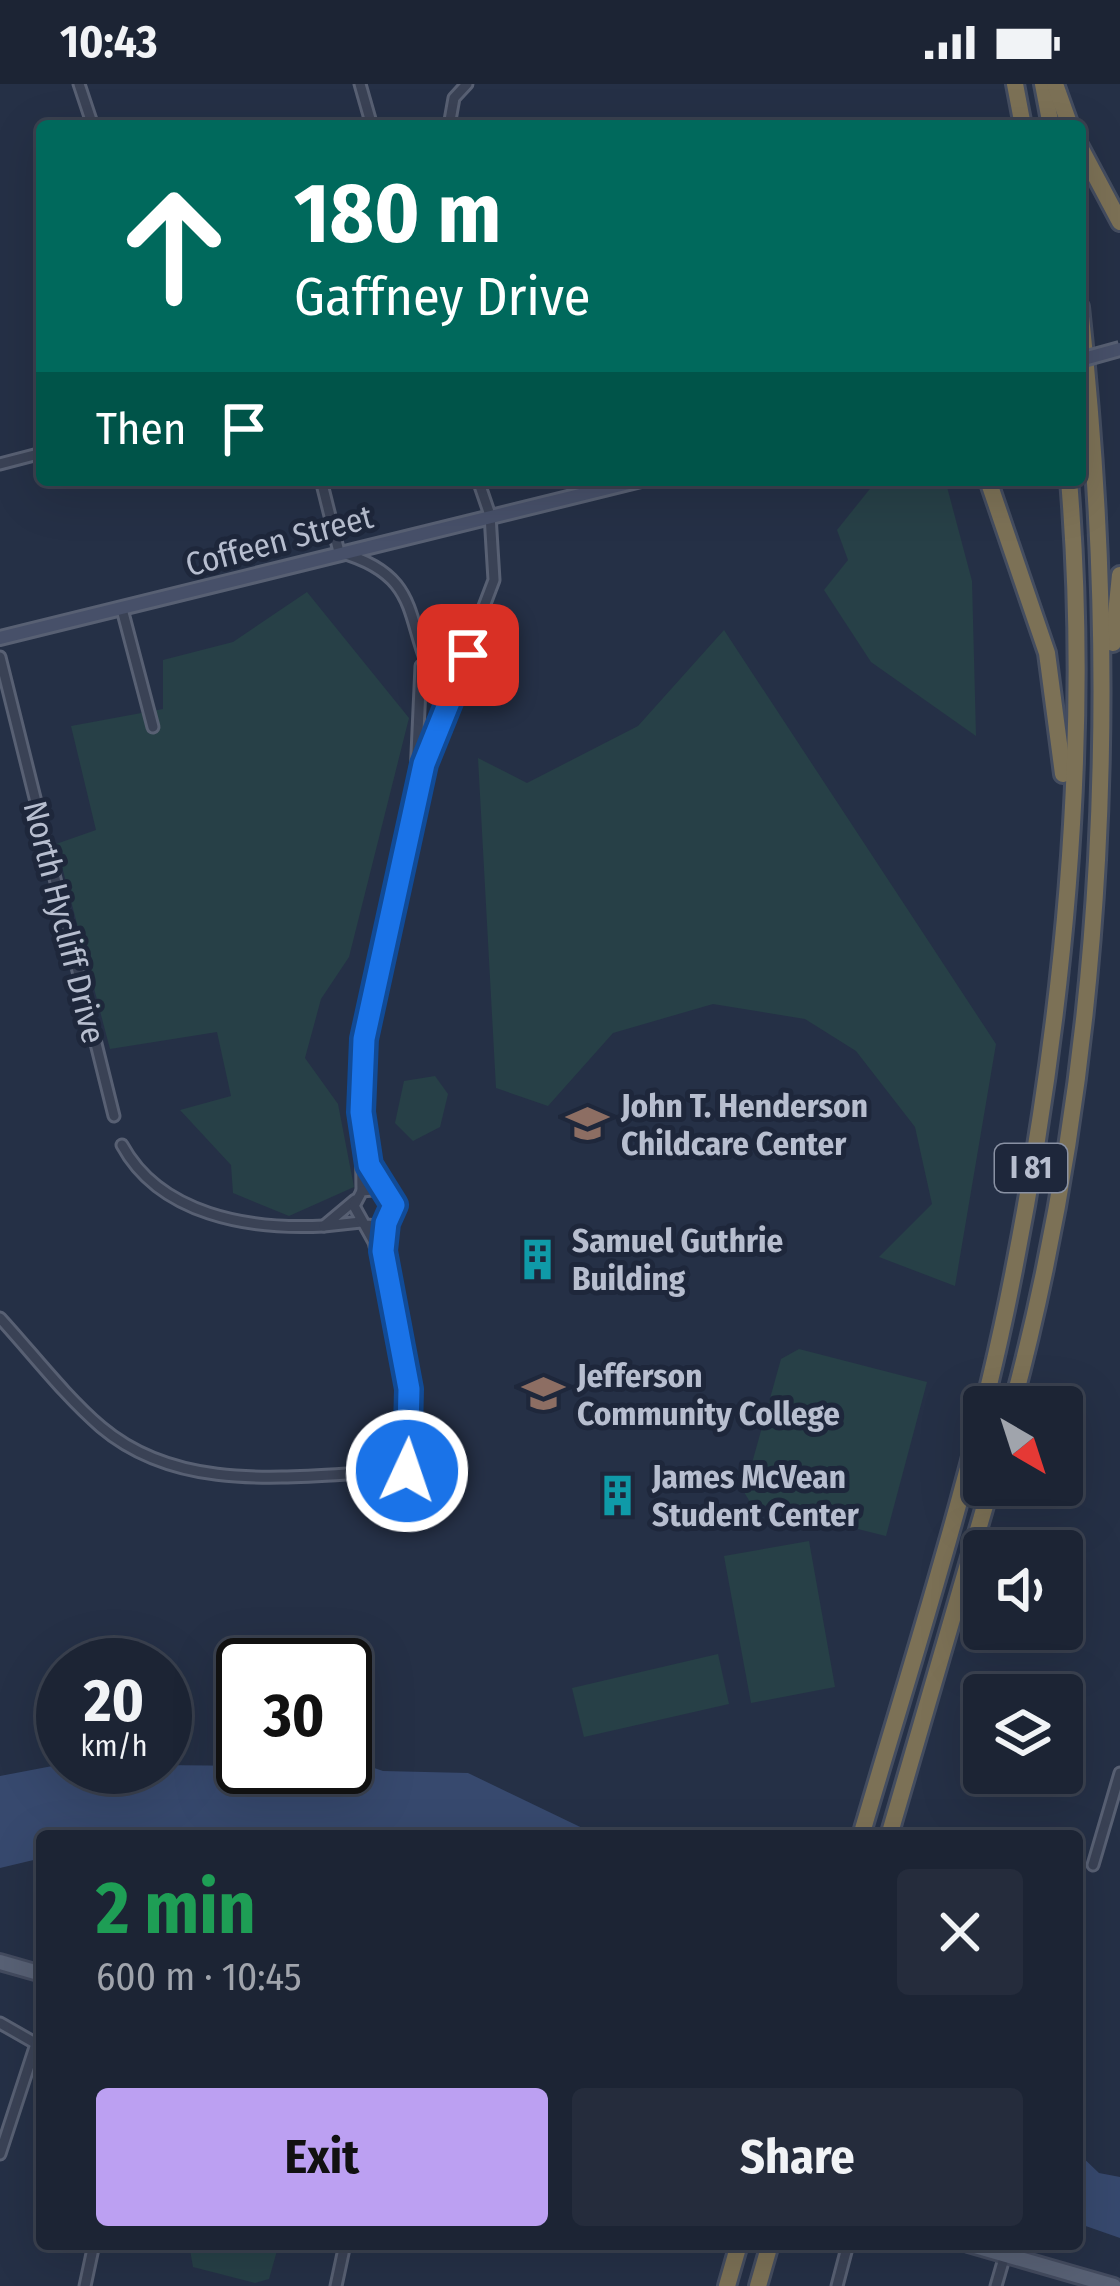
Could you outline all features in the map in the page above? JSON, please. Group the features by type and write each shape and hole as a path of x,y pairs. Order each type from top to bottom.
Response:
{"highway":[{"path":"1010,120 1011,84"},
{"path":"1011,84 1021,120"},
{"path":"1043,84 1050,120"},
{"path":"1055,84 1068,120"},
{"path":"1086,158 1120,222"},
{"name":"I 81","path":"1017,1386 1047,1252 1078,1057 1101,782 1102,601 1086,387"},
{"path":"990,486 1047,652 1069,850"},
{"name":"I 81","path":"863,1830 975,1438 1013,1276 1056,1004 1069,850 1076,659 1069,486"},
{"path":"1101,782 1120,575"},
{"path":"891,1830 985,1506"},
{"path":"727,2286 737,2250"},
{"path":"758,2286 768,2250"}],"main road":[{"path":"1086,358 1120,349"},
{"name":"Coffeen Street","path":"0,638 615,486"},
{"path":"0,1965 36,1973"},
{"path":"988,2250 1114,2286"}],"street":[{"path":"79,84 91,120"},
{"path":"360,84 370,120"},
{"path":"450,120 454,98 467,84"},
{"path":"0,464 36,455"},
{"path":"322,486 338,552 387,569 398,582 428,671 448,700"},
{"path":"400,1351 359,1195 369,1006 415,800 448,700 489,603 495,566 490,515 480,486"},
{"path":"122,609 153,728"},
{"path":"415,800 421,649"},
{"name":"North Hycliff Drive","path":"0,657 114,1116"},
{"path":"0,1318 103,1428 158,1462 224,1476 407,1471 410,1408 383,1251 394,1205 369,1165 361,1112"},
{"path":"122,1145 148,1184 178,1203 292,1227 386,1223"},
{"path":"324,1226 359,1195 383,1189"},
{"path":"1093,1865 1120,1773"},
{"path":"0,2023 36,2043"},
{"path":"0,2154 36,2053"},
{"path":"85,2286 93,2250"},
{"path":"336,2286 344,2250"},
{"path":"837,2286 846,2250"},
{"path":"996,2286 1005,2255"}],"green space":[{"path":"872,486 947,486 972,581 976,736 871,662 824,590 848,560 837,530"},
{"path":"307,592 409,718 349,957 321,999 305,1058 338,1104 354,1187 289,1216 233,1193 231,1165 180,1110 231,1096 217,1032 110,1049 56,844 96,830 71,726 163,709 163,660 233,642"},
{"path":"724,630 996,1044 955,1286 879,1257 932,1204 915,1127 856,1051 805,1019 713,1004 613,1033 548,1106 496,1088 478,758 527,783 638,726"},
{"path":"435,1076 448,1094 440,1127 413,1141 395,1123 404,1081"},
{"path":"799,1349 927,1382 886,1536 750,1502 744,1492 781,1359"},
{"path":"809,1541 835,1687 751,1703 724,1556"},
{"path":"718,1654 729,1704 584,1737 572,1688"},
{"path":"190,2250 277,2250 269,2279 255,2283 193,2267"}],"water":[{"path":"192,1765 216,1766 216,1794 372,1794 372,1767 468,1773 587,1830 36,1830 36,1859 0,1868 0,1776 36,1769 36,1794 192,1794"},
{"path":"1083,2158 1099,2173 1120,2177 1120,2238 1083,2225"}],"place":[{"name":"John T. Henderson Childcare Center","path":"587,1124"},
{"name":"Samuel Guthrie Building","path":"538,1259"},
{"name":"Jefferson Community College","path":"543,1394"},
{"name":"James McVean Student Center","path":"618,1495"}],"route":[{"path":"407,1471 409,1389 383,1251 394,1205 369,1165 361,1071 369,1006 424,764 468,655"}]}
